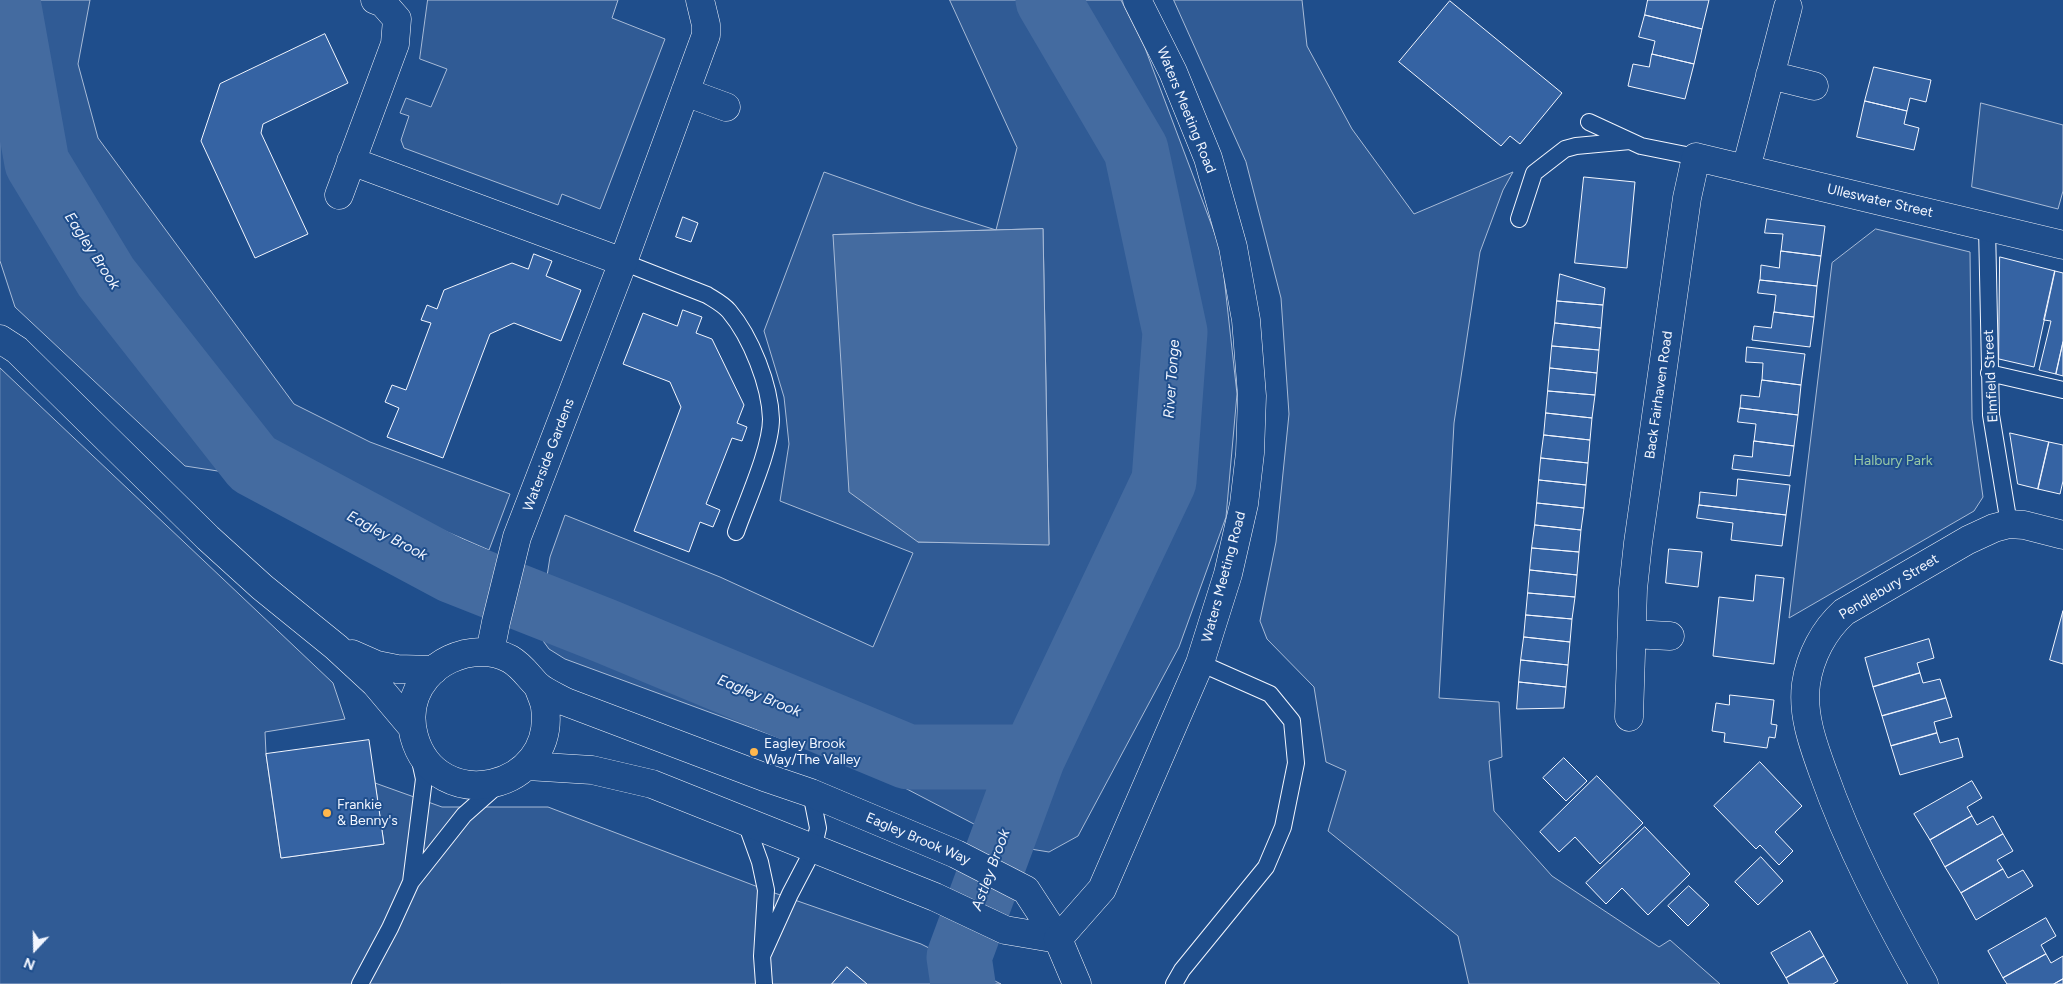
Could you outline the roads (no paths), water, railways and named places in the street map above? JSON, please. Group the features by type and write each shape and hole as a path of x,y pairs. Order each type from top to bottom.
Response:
{"street":[{"path":"339,196 395,44 397,20 383,3 375,0"},
{"name":"Waterside Gardens","path":"490,652 517,537 623,262 706,35 706,25 700,0"},
{"name":"Waters Meeting Road","path":"1058,939 1102,889 1200,663 1228,574 1244,504 1250,453 1252,396 1246,320 1233,247 1208,158 1173,72 1137,0"},
{"path":"1746,169 1788,7"},
{"path":"1770,75 1814,86"},
{"path":"685,92 726,107"},
{"name":"Ulleswater Street","path":"1696,157 2063,244"},
{"name":"Back Fairhaven Road","path":"1629,717 1633,589 1638,543 1687,198 1696,157"},
{"path":"352,161 623,262"},
{"path":"0,339 17,350 208,538 262,587 336,647 375,683 414,736 428,763 443,776 461,784 481,786 501,782 515,776 527,766 540,748 546,728 545,706 538,686 525,670 509,658 490,652 467,652 445,660 428,675 416,695 412,710 414,736"},
{"name":"Pendlebury Street","path":"1924,984 1886,916 1836,811 1809,734 1806,685 1811,662 1831,624 1844,612 1968,540 1994,528 2009,524 2024,525 2063,535"},
{"path":"1632,634 1670,636"},
{"path":"336,647 377,665 397,669 434,670"},
{"name":"Eagley Brook Way","path":"538,686 566,702 764,778 811,794 956,854 1026,890 1058,939"},
{"path":"527,766 592,770 652,784 935,897 1005,930 1058,939 1077,984"}],"lane":[{"path":"1589,122 1641,146 1696,157"},
{"path":"1519,219 1534,173 1565,150 1576,146 1630,141"},
{"name":"Elmfield Street","path":"1987,226 1991,415 2009,524"},
{"path":"623,262 707,295 719,302 728,310 745,334 756,360 767,390 771,420 767,443 736,532"},
{"path":"1989,373 2063,390"},
{"path":"1174,984 1182,970 1266,867 1283,827 1296,763 1292,721 1270,694 1200,663"},
{"path":"411,882 424,779 414,736"},
{"path":"360,984 390,928 411,882 464,815 501,782"},
{"path":"762,956 790,894 814,850 818,828 811,794"},
{"path":"746,823 760,862 766,890 762,956 764,984"}],"waterway":[{"name":"River Tonge","path":"963,984 959,957 1033,757 1164,481 1175,332 1136,150 1048,0"},
{"name":"Eagley Brook","path":"0,4 9,7 37,163 106,277 253,464 453,571 605,631 908,757 1033,757"}],"place":[{"name":"Eagley Brook Way/The Valley","path":"754,752"},
{"name":"Frankie & Benny's","path":"327,813"}],"park label":[{"name":"Halbury Park","path":"1893,461"}],"water label":[{"name":"Astley Brook","path":"991,870"}]}
